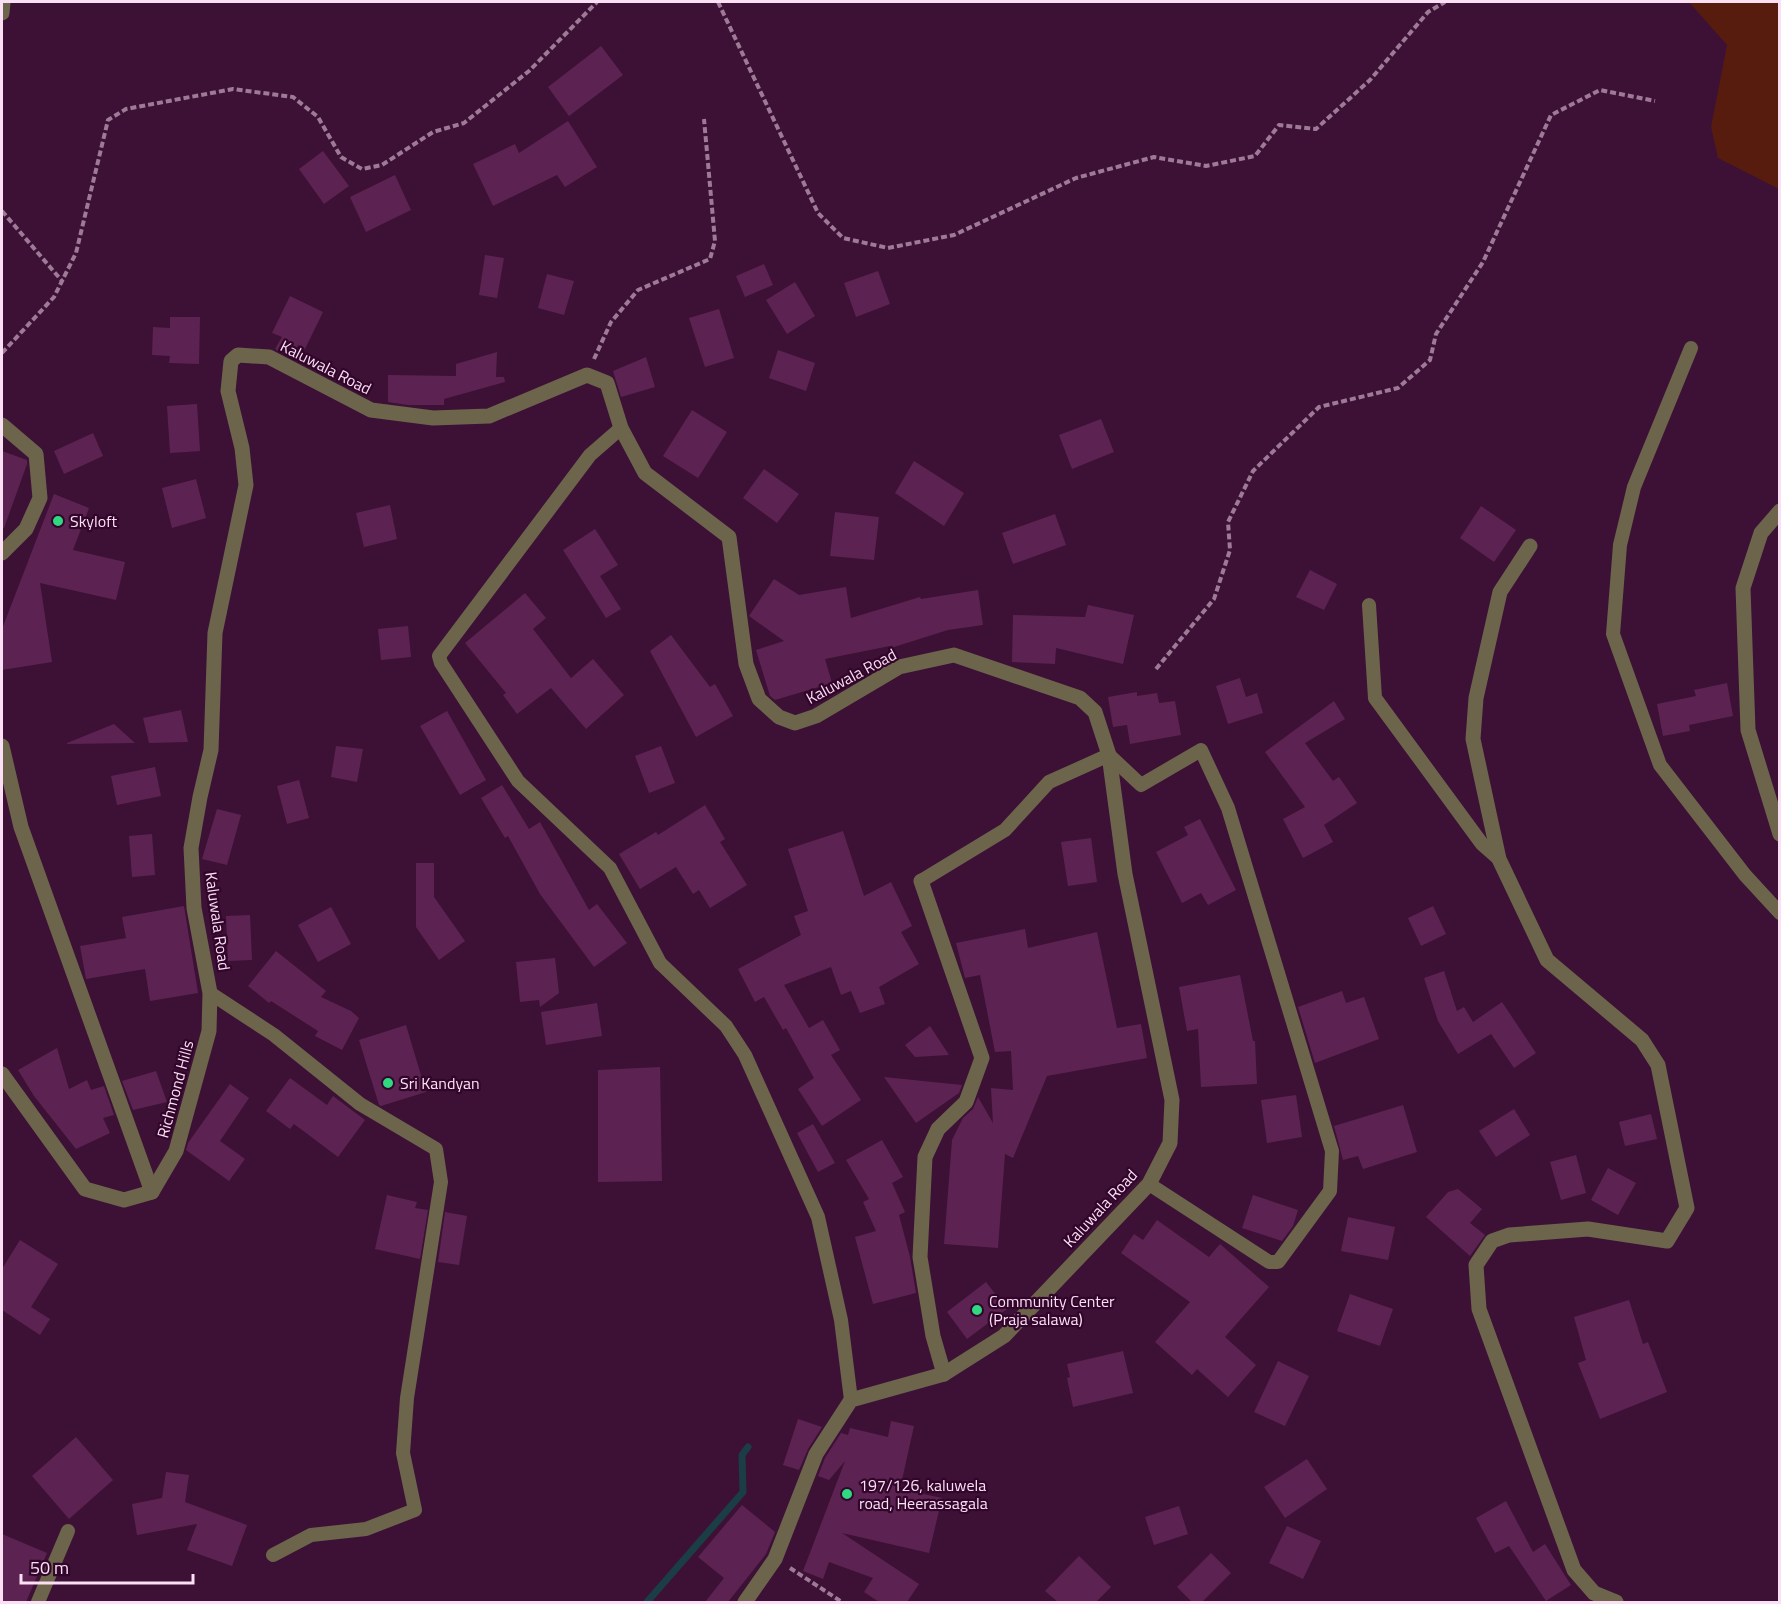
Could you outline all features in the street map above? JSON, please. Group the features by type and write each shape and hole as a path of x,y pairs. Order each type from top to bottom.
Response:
{"street":[{"path":"2,13 3,2"},
{"name":"Kaluwala Road","path":"210,993 194,908 191,848 211,750 215,633 246,485 242,448 228,391 231,361 238,355 269,357 371,410 433,418 489,416 586,375 607,383 621,428 645,473 729,537 746,664 759,699 779,717 795,723 816,717 899,667 954,655 1080,698 1095,712 1109,755 1125,874 1172,1100 1170,1143 1149,1184 1004,1336 944,1374 851,1400"},
{"path":"2,425 36,454 40,498 26,530 2,553"},
{"path":"1779,511 1761,533 1743,588 1748,730 1779,834"},
{"path":"1530,546 1500,592 1476,698 1473,739 1499,860 1547,960 1642,1040 1659,1065 1687,1208 1667,1241 1588,1229 1509,1235 1492,1241 1476,1265 1479,1310 1574,1570 1594,1593 1617,1602"},
{"path":"2,746 21,827 152,1192 124,1200 85,1189 2,1074"},
{"path":"921,880 982,1058 966,1102 938,1129 925,1157 920,1257 933,1336 944,1374"},
{"name":"Richmond Hills","path":"152,1192 176,1151 209,1031 210,993"},
{"path":"745,1602 775,1559 816,1454 851,1400"}],"lane":[{"path":"1691,348 1634,487 1620,545 1613,634 1660,765 1745,875 1779,914"},
{"path":"621,428 590,455 439,656 441,663 518,781 610,868 660,963 726,1026 745,1055 818,1217 842,1320 851,1400"},
{"path":"1369,605 1375,698 1482,844 1499,860"},
{"path":"921,880 1005,830 1049,782 1109,755 1141,785 1202,750 1228,808 1332,1151 1330,1191 1278,1262 1269,1262 1149,1184"},
{"path":"210,993 274,1035 360,1104 436,1149 441,1182 407,1398 403,1453 415,1510 366,1529 311,1535 273,1555"},
{"path":"38,1602 68,1531"}],"path":[{"path":"2,353 54,297 76,253 108,120 126,109 233,89 293,98 318,117 341,157 362,169 382,165 433,132 464,123 529,71 597,2"},
{"path":"717,2 818,213 843,238 888,248 954,235 1076,178 1154,157 1206,166 1255,156 1279,125 1316,129 1370,80 1428,12 1444,2"},
{"path":"1156,669 1214,599 1230,550 1228,522 1253,471 1319,407 1398,388 1431,360 1436,334 1483,262 1551,115 1600,90 1655,101"},
{"path":"586,375 611,322 638,290 710,259 716,241 704,120"},
{"path":"2,211 62,281"},
{"path":"775,1559 842,1602"}],"shaded area":[{"path":"1689,2 1779,2 1779,189 1718,158 1711,127 1727,45"}],"building":[{"path":"601,46 623,75 569,116 548,87"},
{"path":"568,121 597,167 565,187 557,175 493,206 473,164 515,144 519,153"},
{"path":"323,151 349,186 324,204 299,169"},
{"path":"395,175 411,210 366,232 350,197"},
{"path":"485,255 504,258 497,298 479,295"},
{"path":"764,264 773,285 745,297 736,276"},
{"path":"878,271 890,304 856,317 844,283"},
{"path":"547,274 574,281 564,315 538,308"},
{"path":"795,282 815,316 787,334 766,300"},
{"path":"290,296 323,312 305,349 298,345 292,358 275,349 282,337 272,333"},
{"path":"719,309 734,358 705,367 689,318"},
{"path":"170,317 200,317 199,364 169,363 170,356 152,355 153,327 170,328"},
{"path":"778,350 815,363 806,391 769,378"},
{"path":"497,352 496,377 504,377 505,382 444,399 444,405 408,405 388,402 388,375 456,376 456,364"},
{"path":"646,357 655,387 621,397 613,371"},
{"path":"197,404 200,451 170,453 167,406"},
{"path":"692,410 727,432 698,478 663,456"},
{"path":"1101,419 1114,452 1072,469 1059,435"},
{"path":"93,433 103,456 64,474 54,451"},
{"path":"2,451 27,460 4,528 2,528"},
{"path":"914,461 964,493 944,526 895,493"},
{"path":"764,469 799,494 777,523 743,498"},
{"path":"196,479 206,518 172,528 162,488"},
{"path":"54,494 89,508 73,550 125,562 116,600 40,583 52,662 2,670 2,629"},
{"path":"390,505 397,539 364,547 356,513"},
{"path":"1481,506 1516,530 1494,562 1460,538"},
{"path":"835,512 879,517 874,560 830,556"},
{"path":"1055,514 1066,545 1013,564 1002,533"},
{"path":"595,529 618,565 600,576 621,609 606,618 563,550"},
{"path":"1310,570 1337,584 1324,610 1296,597"},
{"path":"774,579 799,595 846,587 851,618 920,597 921,599 978,590 983,625 948,630 891,648 890,646 825,659 832,683 775,700 770,696 756,650 784,641 749,616"},
{"path":"525,593 546,618 533,629 571,678 593,659 624,695 586,729 551,688 517,714 503,695 506,693 465,643"},
{"path":"1088,605 1134,615 1123,664 1056,648 1055,664 1012,662 1013,615 1085,617"},
{"path":"408,626 411,657 381,660 378,629"},
{"path":"671,635 710,687 715,684 733,716 696,737 650,651"},
{"path":"1240,678 1246,697 1257,693 1263,713 1228,724 1216,686"},
{"path":"1727,683 1733,716 1689,725 1690,731 1663,736 1657,704 1696,696 1694,690"},
{"path":"1137,692 1137,696 1157,693 1159,703 1175,701 1181,735 1130,744 1127,725 1113,727 1108,697"},
{"path":"1334,701 1345,719 1305,743 1333,781 1339,777 1357,803 1324,825 1333,842 1303,858 1283,819 1305,807 1265,752"},
{"path":"181,710 188,742 149,743 143,718"},
{"path":"447,711 486,780 460,795 420,726"},
{"path":"114,724 135,743 67,744 67,743"},
{"path":"336,746 363,749 357,782 331,777"},
{"path":"661,746 675,783 649,793 635,756"},
{"path":"155,767 161,796 117,805 111,776"},
{"path":"299,780 309,818 287,824 277,786"},
{"path":"502,785 529,829 540,822 589,910 597,904 627,943 594,967 540,894 508,836 505,838 481,798"},
{"path":"705,805 725,839 720,842 747,885 710,908 699,890 693,894 676,867 640,889 619,854 656,832 658,835"},
{"path":"217,809 241,815 227,865 202,859"},
{"path":"1200,819 1236,890 1208,905 1201,893 1182,903 1156,852 1188,835 1184,827"},
{"path":"843,831 864,896 891,882 912,926 901,932 919,964 879,987 885,1004 860,1013 851,991 841,995 831,967 784,985 809,1028 823,1020 840,1050 831,1055 861,1100 822,1126 798,1089 814,1078 786,1028 783,1030 764,997 755,1002 738,969 801,935 794,916 808,911 788,849"},
{"path":"152,834 155,875 132,877 129,836"},
{"path":"1091,838 1097,882 1068,886 1061,842"},
{"path":"416,863 434,863 434,897 465,941 439,960 416,927"},
{"path":"184,906 198,993 150,1001 145,969 86,979 80,946 126,938 122,917"},
{"path":"1433,906 1446,934 1421,946 1408,918"},
{"path":"331,907 351,944 318,962 298,925"},
{"path":"250,915 252,960 228,961 226,916"},
{"path":"1025,929 1028,948 1097,932 1117,1028 1141,1024 1147,1058 1047,1076 1013,1158 1005,1154 998,1248 944,1244 952,1140 963,1118 973,1109 978,1097 993,1123 991,1088 1013,1090 1011,1051 995,1052 980,975 965,978 956,943"},
{"path":"276,951 326,991 321,997 351,1011 359,1018 342,1050 315,1036 318,1031 271,1001 269,1003 248,986"},
{"path":"555,958 559,993 540,1007 539,1000 520,1002 516,962"},
{"path":"1444,971 1457,1011 1464,1007 1473,1022 1502,1002 1536,1053 1514,1068 1491,1034 1458,1054 1438,1021 1424,978"},
{"path":"1240,975 1253,1041 1255,1041 1257,1084 1201,1087 1198,1029 1187,1031 1179,987"},
{"path":"1342,991 1346,1003 1364,997 1379,1039 1315,1063 1298,1007"},
{"path":"597,1003 602,1036 546,1045 541,1012"},
{"path":"406,1025 426,1092 381,1106 359,1040"},
{"path":"930,1026 949,1055 915,1057 905,1045"},
{"path":"57,1048 69,1089 87,1080 91,1090 104,1086 114,1115 103,1118 110,1133 76,1149 34,1096 18,1070"},
{"path":"660,1067 662,1181 598,1182 598,1070"},
{"path":"156,1071 167,1102 133,1110 122,1081"},
{"path":"884,1077 962,1085 959,1093 916,1123"},
{"path":"290,1078 327,1105 333,1096 365,1120 338,1157 294,1124 290,1129 266,1111"},
{"path":"230,1084 249,1098 220,1141 245,1159 229,1181 186,1150 188,1143"},
{"path":"1296,1095 1302,1137 1267,1143 1261,1100"},
{"path":"1403,1105 1417,1152 1363,1169 1358,1156 1343,1160 1334,1126"},
{"path":"1514,1109 1530,1135 1496,1157 1479,1131"},
{"path":"1651,1114 1657,1139 1625,1146 1619,1122"},
{"path":"813,1124 835,1163 818,1172 797,1133"},
{"path":"882,1140 903,1177 892,1183 905,1212 899,1215 910,1257 916,1293 873,1304 855,1237 876,1231 863,1202 869,1199 846,1160"},
{"path":"1576,1155 1586,1193 1561,1200 1550,1162"},
{"path":"1608,1168 1636,1183 1618,1215 1591,1200"},
{"path":"1458,1189 1482,1209 1470,1223 1485,1235 1470,1256 1426,1217 1448,1192"},
{"path":"387,1195 417,1202 415,1208 428,1210 420,1259 375,1249"},
{"path":"1253,1195 1298,1210 1293,1226 1282,1241 1242,1228"},
{"path":"445,1212 467,1216 459,1265 438,1262"},
{"path":"1348,1217 1395,1227 1388,1260 1341,1251"},
{"path":"1157,1220 1209,1257 1220,1244 1269,1287 1225,1337 1256,1365 1228,1397 1197,1369 1192,1375 1155,1342 1190,1302 1121,1253 1134,1234 1143,1240"},
{"path":"20,1240 58,1264 31,1307 50,1319 40,1335 2,1310 2,1269"},
{"name":"Community Center (Praja salawa)","path":"986,1282 1007,1309 967,1339 947,1312"},
{"path":"1350,1294 1393,1309 1380,1346 1337,1331"},
{"path":"1629,1300 1643,1344 1648,1342 1667,1392 1600,1419 1578,1363 1586,1360 1574,1317"},
{"path":"1123,1351 1133,1393 1073,1407 1067,1378 1070,1377 1067,1364"},
{"path":"1278,1361 1309,1376 1285,1426 1254,1412"},
{"path":"798,1419 822,1427 808,1449 799,1470 783,1465"},
{"path":"891,1421 914,1426 900,1489 942,1498 929,1553 842,1533 919,1584 907,1602 879,1602 864,1592 873,1578 829,1562 823,1579 803,1571 845,1461 829,1480 818,1476 825,1458 841,1433 848,1435 850,1428 888,1437"},
{"path":"76,1437 113,1480 69,1519 32,1476"},
{"path":"1307,1459 1327,1489 1285,1518 1264,1487"},
{"path":"166,1472 189,1475 185,1502 247,1525 232,1566 187,1550 197,1524 137,1535 132,1504 162,1498"},
{"path":"1506,1501 1533,1552 1545,1544 1571,1585 1546,1601 1509,1546 1495,1553 1476,1518"},
{"path":"742,1505 775,1532 766,1554 728,1602 705,1602 724,1578 698,1557"},
{"path":"1179,1506 1188,1534 1154,1545 1145,1517"},
{"path":"1287,1526 1321,1541 1303,1579 1269,1563"},
{"path":"2,1534 47,1553 26,1602 2,1602"},
{"path":"1211,1553 1231,1573 1202,1602 1192,1602 1177,1587"},
{"path":"1079,1556 1111,1587 1096,1602 1058,1602 1045,1591"}],"waterway":[{"path":"647,1602 743,1492 742,1455 748,1447"}],"place":[{"name":"Skyloft","path":"58,521"},
{"name":"Sri Kandyan","path":"388,1083"},
{"name":"Community Center (Praja salawa)","path":"977,1310"},
{"name":"197/126, kaluwela road, Heerassagala","path":"847,1494"}]}
